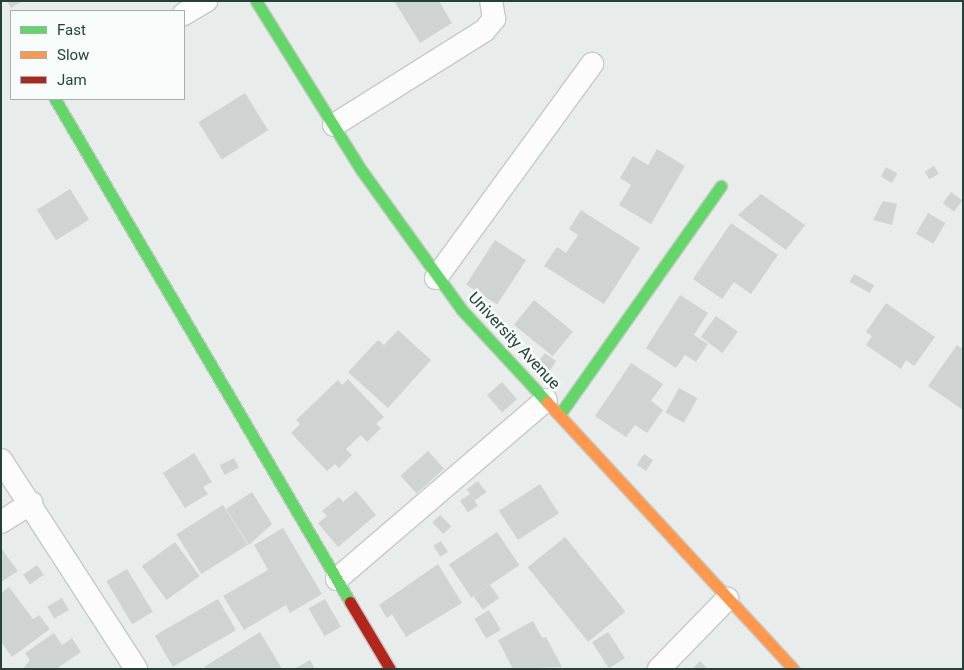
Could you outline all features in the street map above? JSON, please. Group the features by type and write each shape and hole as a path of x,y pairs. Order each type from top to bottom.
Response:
{"street":[{"path":"185,13 206,1"},
{"name":"University Avenue","path":"256,1 334,125 436,278 482,335 553,407 727,600 793,669"},
{"path":"334,125 484,31 494,20 490,1"},
{"path":"436,278 592,64"},
{"path":"56,100 390,669"},
{"path":"337,578 553,407 721,186"},
{"path":"1,460 31,503 136,669"},
{"path":"1,522 31,503"},
{"path":"659,669 727,600"}],"building":[{"path":"7,1 23,1 11,8"},
{"path":"394,1 439,1 452,23 420,43"},
{"path":"245,93 268,130 222,159 198,122"},
{"path":"657,149 685,166 651,224 619,205 631,185 620,178 633,156 648,165"},
{"path":"934,166 939,174 929,179 925,172"},
{"path":"886,167 897,173 892,183 881,177"},
{"path":"70,189 89,220 56,240 37,210"},
{"path":"951,192 962,200 954,212 943,203"},
{"path":"761,194 805,225 786,250 738,215"},
{"path":"883,201 897,204 892,225 873,220"},
{"path":"581,210 640,248 604,304 544,266 557,247 566,253 578,235 569,229"},
{"path":"928,213 945,223 933,244 916,234"},
{"path":"731,223 778,255 751,294 734,282 722,299 693,279"},
{"path":"495,240 526,260 497,305 466,284"},
{"path":"854,274 874,285 870,293 850,282"},
{"path":"680,295 708,313 694,335 708,344 696,362 685,355 676,368 646,348"},
{"path":"534,300 573,331 553,356 514,325"},
{"path":"886,303 935,337 914,366 906,360 901,369 866,345 872,336 866,332"},
{"path":"716,316 738,332 723,353 701,337"},
{"path":"398,330 431,360 388,408 348,372 378,340 384,345"},
{"path":"957,345 963,349 963,410 928,386"},
{"path":"545,353 556,361 550,370 539,362"},
{"path":"631,363 663,384 651,401 663,410 647,433 635,425 626,437 595,416"},
{"path":"348,379 384,417 376,424 381,428 367,442 361,435 346,449 352,455 339,468 335,464 327,471 291,433 300,424 296,420 338,380 342,385"},
{"path":"502,382 517,399 502,412 487,395"},
{"path":"679,388 697,398 684,423 665,412"},
{"path":"428,451 444,469 417,494 401,476"},
{"path":"194,453 212,482 203,487 208,494 185,508 163,473"},
{"path":"644,454 653,460 646,471 637,465"},
{"path":"234,458 239,468 225,475 220,465"},
{"path":"478,481 486,492 475,501 467,489"},
{"path":"540,484 559,513 518,540 499,511"},
{"path":"356,491 376,515 338,547 318,523 327,516 322,511 339,497 343,502"},
{"path":"252,492 272,524 249,545 226,509"},
{"path":"470,494 478,506 468,512 460,501"},
{"path":"223,505 248,545 201,574 176,534"},
{"path":"440,515 451,526 444,534 432,523"},
{"path":"283,528 322,594 290,613 286,605 244,630 223,596 268,570 254,545"},
{"path":"497,532 519,565 471,598 449,564"},
{"path":"565,537 625,612 588,642 528,567"},
{"path":"441,541 448,552 440,557 433,546"},
{"path":"175,542 200,576 167,600 142,566"},
{"path":"1,548 18,571 1,582"},
{"path":"438,564 462,603 406,637 392,614 387,618 379,605"},
{"path":"37,565 44,575 30,585 23,575"},
{"path":"127,569 153,612 132,624 106,581"},
{"path":"490,585 499,598 483,610 474,596"},
{"path":"9,587 33,619 39,615 50,629 12,657 1,642 1,593"},
{"path":"62,598 69,610 54,619 47,606"},
{"path":"218,599 236,630 173,667 155,636"},
{"path":"325,599 341,627 325,636 309,608"},
{"path":"489,610 501,630 486,638 474,619"},
{"path":"533,621 542,638 546,637 562,667 513,669 498,640"},
{"path":"260,632 282,669 205,669 204,667"},
{"path":"608,632 625,658 609,668 592,642"},
{"path":"54,633 62,645 72,638 81,652 56,669 23,669 30,660 25,653"},
{"path":"310,660 315,669 294,669"},
{"path":"700,661 708,669 692,669"}],"traffic: fast":[{"path":"256,1 362,171 461,309 547,402"},
{"path":"56,100 350,602"},
{"path":"560,414 721,186"}],"traffic: slow":[{"path":"547,402 793,669"}],"traffic: jam":[{"path":"350,602 390,669"}]}
